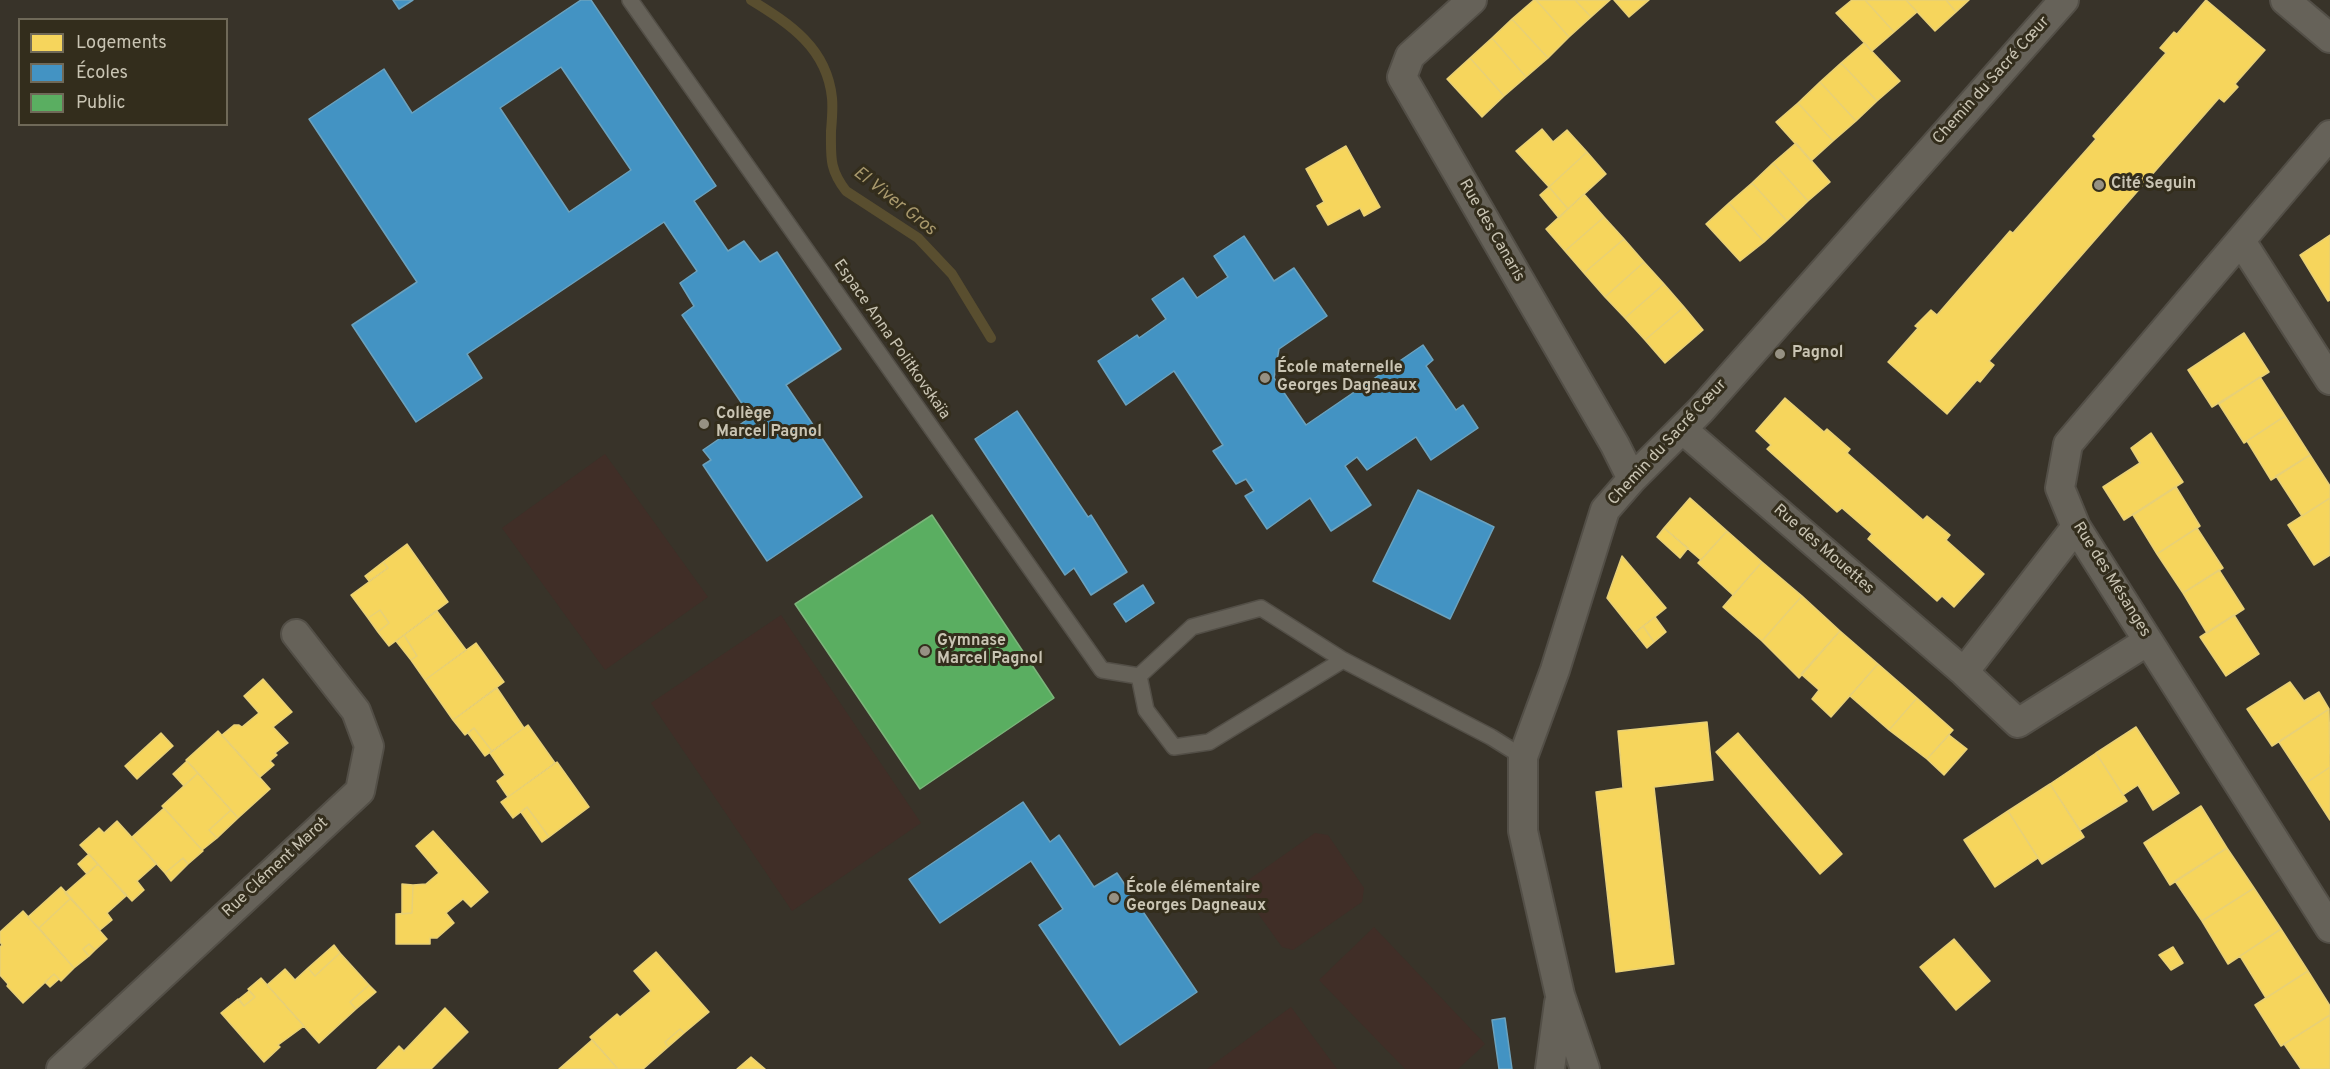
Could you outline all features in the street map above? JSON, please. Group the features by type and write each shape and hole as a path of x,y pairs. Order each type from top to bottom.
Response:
{"street":[{"name":"Rue des Canaris","path":"1472,0 1410,56 1402,77 1615,445 1632,479"},
{"name":"Chemin du Sacré Cœur","path":"1585,1069 1560,994 1523,831 1523,758 1555,670 1605,510 1682,429 2064,0"},
{"path":"2285,0 2330,38"},
{"name":"Rue des Mésanges","path":"2330,135 2068,444 2060,488 2076,527 2330,926"},
{"path":"2241,241 2330,380"},
{"name":"Rue des Mouettes","path":"1682,429 1964,672 2018,723 2148,640"},
{"path":"1964,672 2076,527"},
{"name":"Rue Clément Marot","path":"61,1069 360,791 369,746 356,711 296,634"},
{"name":"Chemin du Sacré Cœur","path":"1550,1069 1560,994"}],"lane":[{"name":"Espace Anna Politkovskaïa","path":"630,0 1102,670 1139,676"},
{"path":"1343,660 1209,741 1174,747 1146,710 1139,676 1192,627 1261,608 1343,660 1491,737 1523,758"}],"shaded area":[{"path":"605,454 708,597 605,670 502,528"},
{"path":"781,615 921,823 792,911 651,703"},
{"path":"1315,833 1328,835 1364,888 1362,902 1293,950 1282,947 1244,894 1247,881"},
{"path":"1374,927 1485,1044 1458,1069 1405,1069 1319,980"},
{"path":"1291,1007 1337,1069 1207,1069"}],"building: Logements":[{"path":"1534,0 1569,37 1548,58 1512,19"},
{"path":"1536,0 1575,0 1591,17 1569,37"},
{"path":"1575,0 1610,0 1591,17"},
{"path":"1614,0 1649,0 1629,17"},
{"path":"1852,0 1865,0 1894,32 1872,51 1836,13"},
{"path":"1865,0 1906,0 1917,12 1894,32"},
{"path":"1906,0 1946,0 1956,12 1935,31"},
{"path":"1946,0 1969,0 1956,12"},
{"name":"Cité Seguin","path":"2206,0 2265,50 2235,84 2238,87 2224,102 2219,98 1989,361 1994,365 1980,382 1977,380 1947,414 1888,362 1918,328 1915,326 1931,310 1937,315 2010,231 2013,233 2096,139 2093,136 2166,53 2160,48 2174,32 2177,34"},
{"path":"1512,19 1548,58 1526,77 1492,38"},
{"path":"1492,38 1526,77 1504,96 1470,58"},
{"path":"1864,43 1900,81 1877,101 1841,63"},
{"path":"1470,58 1504,96 1482,117 1447,79"},
{"path":"1841,63 1877,101 1856,121 1820,82"},
{"path":"1820,82 1856,121 1833,141 1798,103"},
{"path":"1798,103 1833,141 1811,161 1776,122"},
{"path":"1542,129 1553,142 1567,130 1587,152 1549,187 1516,151"},
{"path":"1796,143 1830,182 1808,201 1773,163"},
{"path":"1346,146 1380,207 1364,216 1360,208 1328,225 1317,206 1324,202 1306,169"},
{"path":"1587,152 1606,174 1568,209 1549,187"},
{"path":"1773,163 1808,201 1787,221 1752,183"},
{"path":"1752,183 1787,221 1764,242 1729,203"},
{"path":"1549,187 1568,209 1559,218 1540,195"},
{"path":"1584,194 1604,217 1565,251 1546,229"},
{"path":"1729,203 1764,242 1740,261 1706,224"},
{"path":"1604,217 1624,239 1584,273 1565,251"},
{"path":"2330,235 2330,300 2328,301 2300,255"},
{"path":"1624,239 1644,262 1605,297 1584,273"},
{"path":"1644,262 1664,284 1625,318 1605,297"},
{"path":"1664,284 1684,307 1645,340 1625,318"},
{"path":"1684,307 1703,330 1665,363 1645,340"},
{"path":"2244,333 2269,372 2212,407 2188,370"},
{"path":"2260,377 2285,416 2244,443 2219,404"},
{"path":"1785,398 1824,432 1827,429 1850,449 1847,453 1923,520 1927,516 1950,535 1946,540 1984,574 1954,607 1942,596 1937,601 1868,539 1872,534 1842,508 1837,512 1767,449 1771,445 1756,431"},
{"path":"2285,416 2310,455 2271,480 2247,441"},
{"path":"2151,433 2183,482 2124,520 2103,487 2140,463 2131,448"},
{"path":"2310,455 2330,486 2330,498 2302,516 2276,476"},
{"path":"2176,487 2200,526 2157,554 2133,515"},
{"path":"1690,498 1727,531 1701,560 1664,528"},
{"path":"2330,498 2330,555 2314,565 2288,525"},
{"path":"1664,528 1688,548 1680,558 1657,537"},
{"path":"2197,528 2223,568 2183,593 2157,554"},
{"path":"1727,531 1762,562 1733,595 1698,563"},
{"path":"407,544 448,602 389,646 378,632 389,623 380,610 368,618 351,595 388,568 383,562"},
{"path":"1622,556 1666,608 1635,633 1607,598"},
{"path":"383,562 388,568 369,581 365,576"},
{"path":"1762,562 1802,596 1762,641 1723,607"},
{"path":"2219,570 2244,609 2207,633 2183,593"},
{"path":"1802,596 1840,631 1799,678 1762,641"},
{"path":"380,610 389,623 378,632 368,618"},
{"path":"437,611 466,650 425,680 411,660 417,656 404,635"},
{"path":"2234,615 2259,654 2226,676 2200,637"},
{"path":"1655,617 1666,632 1654,642 1643,626"},
{"path":"1643,626 1654,642 1647,648 1635,633"},
{"path":"1840,631 1878,664 1831,717 1812,699 1819,690 1801,674"},
{"path":"404,635 417,656 411,660 396,641"},
{"path":"476,643 504,682 453,720 425,680"},
{"path":"1878,664 1917,698 1889,730 1850,696"},
{"path":"263,679 292,712 273,727 288,743 275,753 277,755 270,761 274,765 260,777 222,735 234,725 242,727 259,713 244,696"},
{"path":"2290,682 2304,701 2319,692 2329,709 2272,746 2247,709"},
{"path":"497,688 524,728 492,751 474,728 465,735 453,720"},
{"path":"1917,698 1953,730 1927,759 1889,730"},
{"path":"2329,709 2330,767 2306,783 2279,742"},
{"path":"1707,722 1713,780 1654,787 1674,964 1616,972 1596,792 1623,788 1618,731"},
{"path":"528,725 555,763 508,797 497,781 505,775 490,753"},
{"path":"2136,727 2179,793 2153,810 2138,785 2123,795 2096,753"},
{"path":"474,728 492,751 485,756 468,733"},
{"path":"218,731 270,789 238,818 186,760"},
{"path":"161,733 173,746 137,779 125,766"},
{"path":"1738,733 1842,854 1820,874 1716,752"},
{"path":"1949,735 1967,749 1944,775 1927,759"},
{"path":"2096,753 2127,801 2080,830 2050,784"},
{"path":"187,761 198,773 184,786 173,774"},
{"path":"557,762 589,807 549,837 527,807 513,818 501,802"},
{"path":"2330,767 2330,820 2306,783"},
{"path":"198,773 231,810 209,830 217,838 202,850 162,806"},
{"path":"2050,784 2084,837 2042,864 2008,811"},
{"path":"2201,806 2227,848 2170,885 2144,843"},
{"path":"527,807 549,837 542,842 521,812"},
{"path":"164,808 203,851 188,864 183,858 165,873 132,837"},
{"path":"231,810 238,818 217,838 209,830"},
{"path":"2008,811 2038,858 1995,887 1964,840"},
{"path":"117,821 156,864 137,881 144,890 132,901 80,845 99,828 104,833"},
{"path":"433,831 488,892 471,907 463,899 446,913 454,923 437,938 430,938 430,944 396,944 396,914 412,913 413,885 426,884 439,873 416,846"},
{"path":"2227,848 2254,888 2202,921 2175,881"},
{"path":"89,854 98,864 87,874 78,864"},
{"path":"183,858 188,864 171,881 165,873"},
{"path":"98,864 126,896 107,913 112,920 100,930 65,893"},
{"path":"402,884 413,885 412,913 402,914"},
{"path":"61,887 71,898 39,928 28,917"},
{"path":"2254,888 2281,929 2228,964 2202,921"},
{"path":"71,898 107,939 95,950 89,944 83,949 89,956 74,968 39,928"},
{"path":"23,911 74,968 61,981 54,974 23,1003 0,975 0,947 2,945 0,932"},
{"path":"2281,929 2308,971 2266,998 2240,956"},
{"path":"1954,939 1990,981 1956,1010 1920,967"},
{"path":"89,944 95,950 89,956 83,949"},
{"path":"334,945 340,953 315,976 308,968"},
{"path":"2173,947 2183,963 2171,970 2159,955"},
{"path":"656,952 709,1012 684,1033 680,1029 665,1042 668,1047 643,1069 618,1069 590,1037 617,1014 620,1017 651,991 634,971"},
{"path":"340,953 369,985 350,1002 356,1009 319,1043 267,985 285,969 295,980 308,968 315,976"},
{"path":"2308,971 2330,1006 2330,1015 2281,1046 2255,1005"},
{"path":"54,974 59,979 50,987 45,982"},
{"path":"261,978 304,1026 278,1045 280,1047 264,1062 221,1013 238,999 244,1006 255,997 248,989"},
{"path":"369,985 376,992 356,1009 350,1002"},
{"path":"249,991 255,997 244,1006 239,999"},
{"path":"445,1008 468,1032 431,1069 377,1069 399,1046 404,1051"},
{"path":"2330,1015 2330,1069 2301,1069 2284,1044"},
{"path":"680,1029 684,1033 668,1047 665,1042"},
{"path":"592,1040 618,1069 559,1069"},
{"path":"751,1057 765,1069 737,1069"}],"building: Écoles":[{"path":"393,0 413,0 399,9"},
{"path":"581,0 591,0 716,186 694,201 728,251 744,241 760,262 777,252 841,349 786,385 862,497 767,561 703,465 711,460 703,450 751,417 682,315 694,306 680,283 697,271 664,222 467,354 482,378 416,422 352,325 417,282 309,119 384,69 412,113","holes":["561,67 631,170 569,212 500,108"]},
{"path":"1244,236 1274,281 1294,268 1327,316 1279,349 1274,378 1306,425 1423,345 1433,360 1426,366 1456,410 1463,405 1478,428 1431,460 1416,437 1367,470 1357,457 1345,466 1371,505 1331,531 1310,498 1267,529 1245,496 1254,491 1246,479 1236,484 1213,451 1223,445 1174,371 1126,405 1098,361 1137,335 1139,338 1166,319 1152,299 1183,278 1197,298 1228,277 1214,256"},
{"path":"1017,411 1088,517 1091,515 1127,572 1091,595 1074,568 1065,575 975,439"},
{"path":"1418,490 1494,527 1450,619 1373,581"},
{"path":"1143,585 1154,603 1126,622 1114,604"},
{"path":"1023,802 1050,842 1059,835 1094,887 1117,873 1197,992 1120,1045 1039,925 1063,909 1031,861 940,923 909,879"},
{"path":"1505,1018 1512,1069 1499,1069 1492,1020"}],"building: Public":[{"name":"Gymnase Marcel Pagnol","path":"932,515 1054,698 920,789 795,604"}],"waterway":[{"name":"El Viver Gros","path":"751,0 792,28 804,39 823,65 829,80 832,98 832,162 840,183 846,191 918,238 952,274 991,338"}],"place":[{"name":"Cité Seguin","path":"2099,185"},
{"name":"Pagnol","path":"1780,354"},
{"name":"École maternelle Georges Dagneaux","path":"1265,378"},
{"name":"Collège Marcel Pagnol","path":"704,424"},
{"name":"Gymnase Marcel Pagnol","path":"925,651"},
{"name":"École élémentaire Georges Dagneaux","path":"1114,898"}]}
